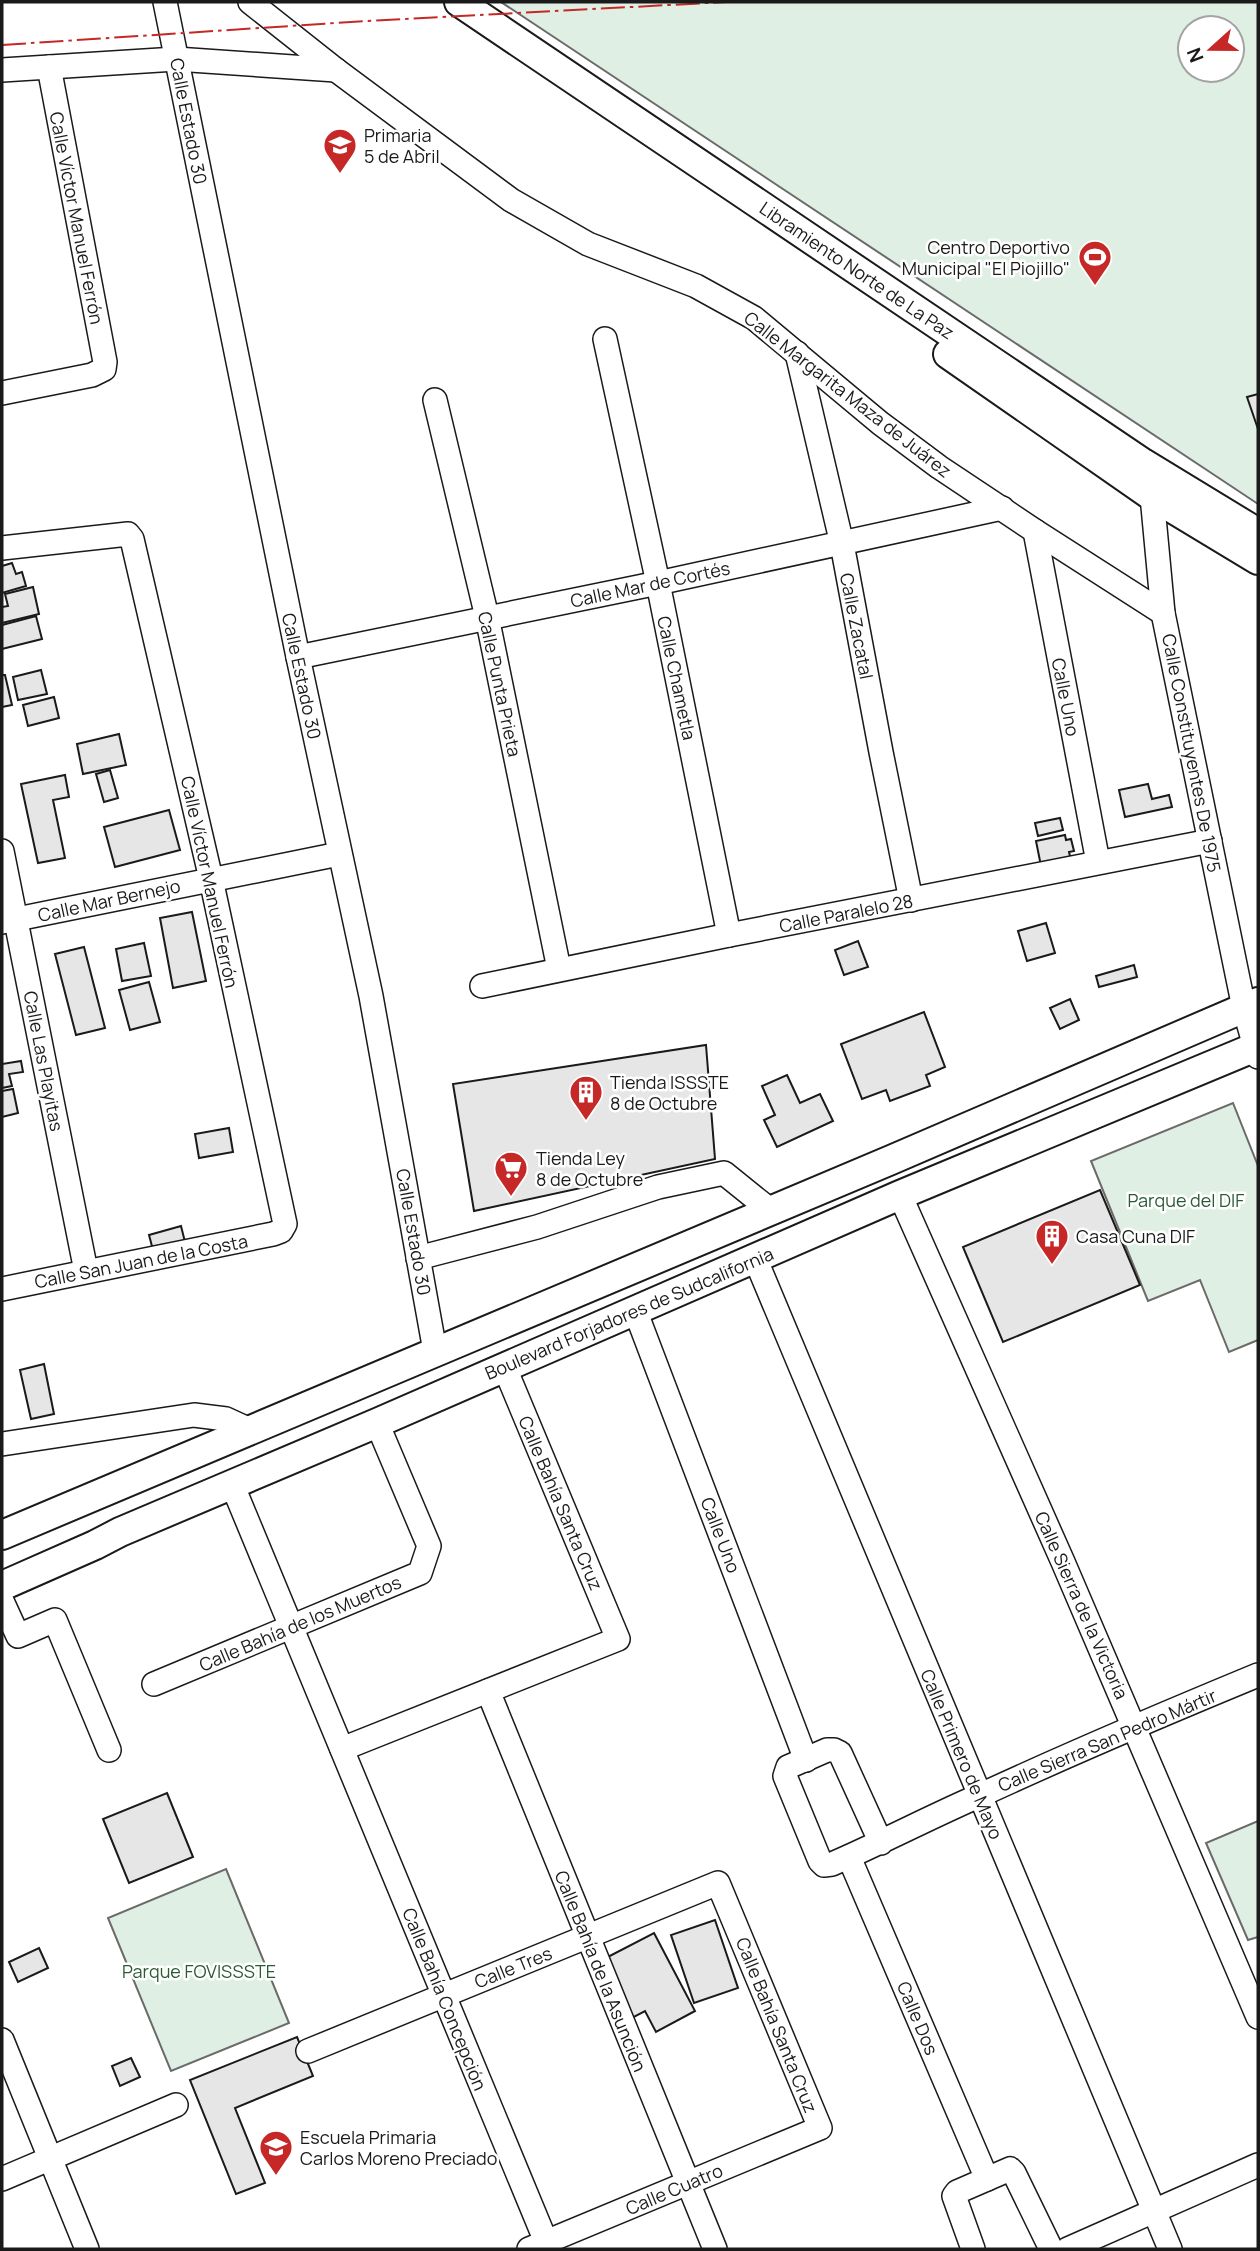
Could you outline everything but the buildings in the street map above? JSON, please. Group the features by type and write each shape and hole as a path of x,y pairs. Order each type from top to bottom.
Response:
{"main road":[{"name":"Libramiento Norte de La Paz","path":"459,2 1143,463 1258,533"},
{"path":"809,237 822,261 835,276 1152,496 1258,560"},
{"path":"2,1535 1251,1005"},
{"name":"Boulevard Forjadores de Sudcalifornia","path":"2,1586 120,1532 900,1195 1257,1050"}],"street":[{"name":"Calle Estado 30","path":"165,2 298,657 374,1008 435,1352"},
{"name":"Calle Margarita Maza de Juárez","path":"250,2 335,71 511,200 588,244 695,286 754,318 880,423 939,467 1163,613"},
{"path":"2,71 176,59 335,71"},
{"name":"Calle Víctor Manuel Ferrón","path":"2,393 92,375 104,369 105,362 49,67"},
{"name":"Calle Chametla","path":"605,339 658,583 729,935"},
{"name":"Calle Zacatal","path":"797,353 842,544 912,900"},
{"name":"Calle Punta Prieta","path":"435,400 487,617 559,969"},
{"name":"Calle Constituyentes De 1975","path":"1152,496 1163,613 1210,841 1251,1005"},
{"name":"Calle Mar de Cortés","path":"298,657 658,583 1002,508"},
{"name":"Calle Uno","path":"1035,531 1098,862"},
{"name":"Calle Víctor Manuel Ferrón","path":"2,548 128,534 132,539 211,878 285,1224 281,1231"},
{"name":"Calle Paralelo 28","path":"482,986 1210,841"},
{"name":"Calle Las Playitas","path":"2,851 9,920 86,1271"},
{"name":"Calle Mar Bernejo","path":"9,920 339,854"},
{"path":"1251,1005 1257,1050"},
{"path":"418,1258 537,1227 659,1187 724,1173 770,1210"},
{"name":"Calle Sierra de la Victoria","path":"900,1195 1135,1726 1258,2017"},
{"name":"Calle San Juan de la Costa","path":"2,1289 281,1231"},
{"name":"Calle Primero de Mayo","path":"755,1258 1170,2249"},
{"name":"Calle Uno","path":"635,1310 806,1760"},
{"name":"Calle Bahía Santa Cruz","path":"488,1691 618,1639 505,1366"},
{"path":"2,1444 194,1415 226,1419 250,1430"},
{"name":"Calle Bahía de los Muertos","path":"154,1685 420,1573 429,1546 377,1423"},
{"name":"Calle Bahía Concepción","path":"233,1484 444,1996 541,2247"},
{"path":"2,1601 18,1636 55,1619 109,1750"},
{"name":"Calle Sierra San Pedro Mártir","path":"806,1760 789,1767 785,1776 820,1861 824,1865 832,1864 1135,1726 1258,1675"},
{"path":"342,1749 488,1691"},
{"name":"Calle Bahía de la Asunción","path":"488,1691 715,2249"},
{"path":"806,1760 827,1750 840,1754 881,1843"},
{"name":"Calle Dos","path":"849,1857 988,2179"},
{"name":"Calle Bahía Santa Cruz","path":"718,1883 820,2129"},
{"name":"Calle Tres","path":"308,2051 718,1883"},
{"path":"2,2040 87,2249"},
{"path":"2,2179 176,2105"},
{"name":"Calle Cuatro","path":"541,2247 820,2129"},
{"path":"1068,2249 1258,2165"},
{"path":"973,2249 954,2196 957,2192 1010,2169 1051,2249"}],"green space":[{"name":"Centro Deportivo Municipal \"El Piojillo\"","path":"501,2 1258,2 1258,504"},
{"name":"Parque del DIF","path":"1233,1103 1258,1166 1258,1340 1229,1352 1200,1280 1148,1301 1091,1161"},
{"path":"1258,1821 1258,1937 1248,1940 1206,1843"},
{"name":"Parque FOVISSSTE","path":"226,1869 289,2023 171,2071 108,1918"}],"power":[{"path":"2,45 366,21 726,2"}],"place":[{"name":"Primaria 5 de Abril","path":"340,175"},
{"name":"Centro Deportivo Municipal \"El Piojillo\"","path":"1095,287"},
{"name":"Tienda ISSSTE 8 de Octubre","path":"586,1122"},
{"name":"Tienda Ley 8 de Octubre","path":"511,1198"},
{"name":"Casa Cuna DIF","path":"1052,1266"},
{"name":"Escuela Primaria Carlos Moreno Preciado","path":"276,2177"}]}
